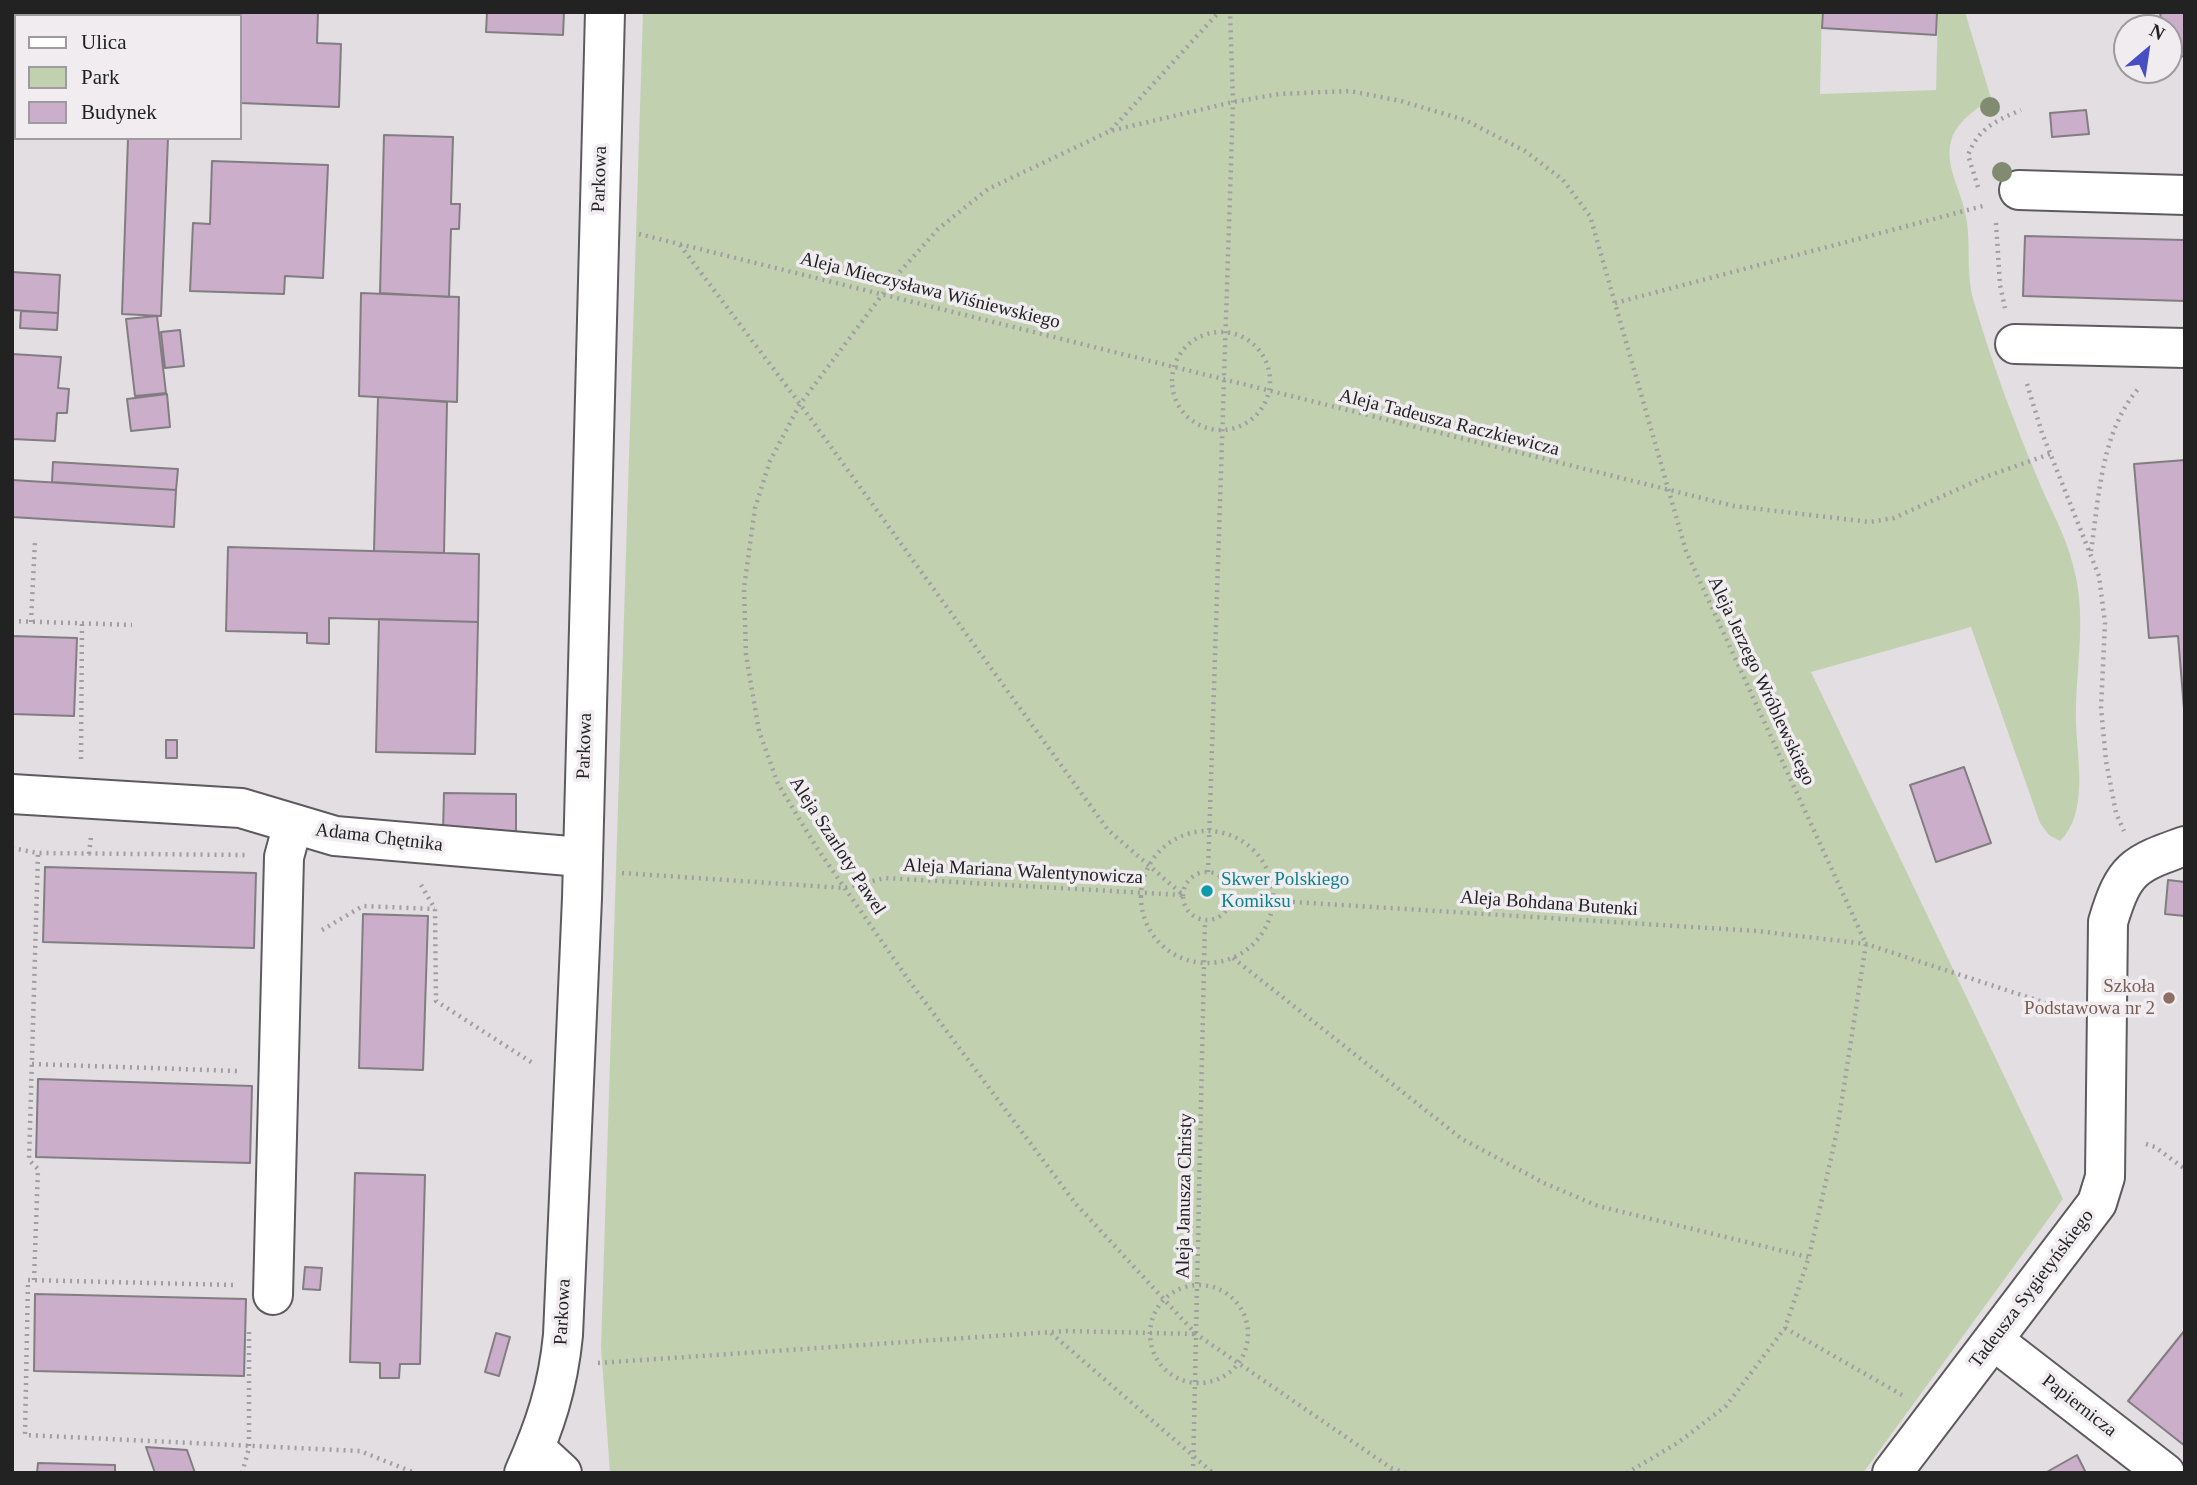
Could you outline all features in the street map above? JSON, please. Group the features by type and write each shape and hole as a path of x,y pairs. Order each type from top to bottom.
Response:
{"street":[{"name":"Parkowa","path":"540,1464 561,1362 582,898 596,864 605,12"},
{"path":"1997,203 2185,195"},
{"path":"2015,344 2184,348"},
{"name":"Adama Chętnika","path":"13,794 241,808 335,836 596,864"},
{"path":"12,826 13,794"},
{"path":"261,1304 282,954 284,857 293,824"},
{"path":"2135,868 2185,846"},
{"name":"Tadeusza Sygietyńskiego","path":"1892,1473 2097,1203 2105,1177 2108,922 2116,895 2135,868"},
{"name":"Papiernicza","path":"1993,1340 2165,1473"}],"path":[{"path":"1110,131 1219,12"},
{"path":"1208,872 1233,102 1230,12"},
{"name":"Aleja Jerzego Wróblewskiego","path":"1233,102 1279,94 1350,91 1401,101 1465,120 1525,151 1563,180 1590,216 1686,551 1866,944"},
{"name":"Aleja Szarloty Pawel","path":"1196,1334 1074,1203 910,982 844,888 778,784 759,731 746,655 744,588 755,508 770,461 800,404 883,293 938,229 988,189 1110,131 1233,102"},
{"path":"2021,110 1988,124 1975,138 1968,155 1975,182 1997,203 2000,285 2015,344 2050,454 2099,576 2105,623 2101,708 2106,761 2116,813 2135,868"},
{"path":"1615,303 1997,203"},
{"name":"Aleja Mieczysława Wiśniewskiego","path":"631,232 883,293 1222,381"},
{"path":"680,244 800,404 1108,831 1183,895"},
{"path":"1224,332 1247,340 1264,359 1269,375 1268,392 1262,408 1251,420 1236,428 1221,430 1204,427 1180,409 1173,394 1174,368 1182,351 1194,340 1208,334 1224,332"},
{"path":"2091,552 2113,430 2137,390 2154,371 2184,348"},
{"name":"Aleja Tadeusza Raczkiewicza","path":"1222,381 1668,492 1734,506 1870,522 1894,518 1972,482 2050,454"},
{"path":"31,622 35,541"},
{"path":"12,621 132,625"},
{"path":"81,763 82,623"},
{"path":"1210,830 1229,834 1247,844 1262,859 1271,878 1273,900 1269,920 1259,939 1233,958 1205,963 1181,959 1161,946 1147,928 1140,906 1140,892 1148,865 1165,844 1185,834 1210,830"},
{"path":"34,1280 38,1169 29,1160 38,853"},
{"name":"Aleja Mariana Walentynowicza","path":"596,864 844,888 885,878 1183,895"},
{"path":"1208,872 1223,879 1230,898 1221,915 1205,920 1192,915 1183,895 1194,876 1208,872"},
{"path":"415,874 435,909 436,1001 544,1070"},
{"name":"Aleja Bohdana Butenki","path":"1230,898 1757,931 1866,944 2106,1023"},
{"path":"282,954 363,906 435,909"},
{"name":"Aleja Janusza Christy","path":"1193,1473 1205,920"},
{"path":"1627,1473 1679,1442 1726,1406 1785,1328 1809,1257 1837,1131 1866,944"},
{"path":"1233,958 1462,1139 1544,1183 1598,1206 1809,1257"},
{"path":"32,1064 244,1072"},
{"path":"236,1286 27,1280 25,1435 249,1448 360,1451 415,1473"},
{"path":"1197,1285 1219,1289 1232,1298 1242,1310 1247,1342 1237,1363 1219,1379 1195,1382 1172,1375 1160,1363 1152,1349 1150,1334 1153,1317 1164,1299 1187,1286 1197,1285"},
{"path":"242,1473 249,1448 261,1304"},
{"path":"1785,1328 1936,1415"},
{"path":"561,1362 597,1364 1051,1333 1196,1334 1391,1468 1406,1473"},
{"path":"1051,1333 1213,1473"}],"green space":[{"path":"643,12 1822,12 1820,94 1936,90 1938,12 1965,12 1991,98 1960,124 1950,145 1951,165 1967,223 1971,291 2003,390 2066,542 2080,604 2076,703 2079,785 2075,816 2069,829 2060,841 2049,835 2040,823 1971,627 1811,672 2063,1199 1863,1473 610,1473 601,1347"}],"building":[{"path":"237,12 318,12 317,43 341,44 339,107 242,103 242,14"},
{"path":"487,12 564,12 563,35 486,32"},
{"path":"1823,12 1937,12 1936,35 1822,28"},
{"path":"2185,12 2185,56 2183,14 2160,14"},
{"path":"2086,110 2089,134 2052,137 2050,113"},
{"path":"384,135 453,137 451,204 460,204 459,229 451,229 449,297 380,293"},
{"path":"128,140 168,140 161,316 122,314"},
{"path":"212,161 328,165 323,278 285,276 284,294 190,291 193,223 210,224"},
{"path":"2025,236 2185,240 2185,301 2023,296"},
{"path":"12,272 60,275 58,313 12,310"},
{"path":"361,293 459,297 457,402 359,396"},
{"path":"21,311 58,313 57,330 20,328"},
{"path":"157,316 166,393 135,396 126,319"},
{"path":"180,330 184,366 165,368 161,332"},
{"path":"12,354 61,357 58,388 69,389 67,413 57,413 55,441 12,439"},
{"path":"167,394 170,427 131,431 127,399"},
{"path":"378,397 447,402 444,553 374,551"},
{"path":"2185,460 2185,721 2178,636 2149,638 2134,464"},
{"path":"53,462 178,469 176,490 52,482"},
{"path":"12,480 176,490 174,527 12,517"},
{"path":"228,547 479,554 478,622 329,618 329,644 307,643 307,633 226,631"},
{"path":"379,619 478,622 475,754 376,752"},
{"path":"12,636 77,638 74,716 12,714"},
{"path":"166,740 177,740 177,758 166,758"},
{"path":"1964,767 1991,843 1936,862 1910,785"},
{"path":"444,793 516,794 516,831 443,831"},
{"path":"45,867 256,873 254,948 43,942"},
{"path":"2168,880 2185,882 2185,916 2165,914"},
{"path":"363,914 428,916 423,1070 359,1068"},
{"path":"38,1079 252,1086 250,1163 36,1157"},
{"path":"355,1173 425,1175 420,1364 400,1364 399,1378 380,1378 380,1363 350,1362"},
{"path":"305,1267 322,1268 320,1290 303,1289"},
{"path":"35,1294 246,1299 244,1376 34,1371"},
{"path":"2185,1330 2185,1446 2128,1401"},
{"path":"496,1333 510,1337 499,1376 485,1372"},
{"path":"146,1447 187,1450 195,1473 155,1473"},
{"path":"2077,1455 2086,1473 2045,1473"},
{"path":"38,1463 115,1465 115,1473 37,1473"}],"place":[{"name":"Skwer Polskiego Komiksu","path":"1207,891"},
{"name":"Szkoła Podstawowa nr 2","path":"2169,998"}]}
